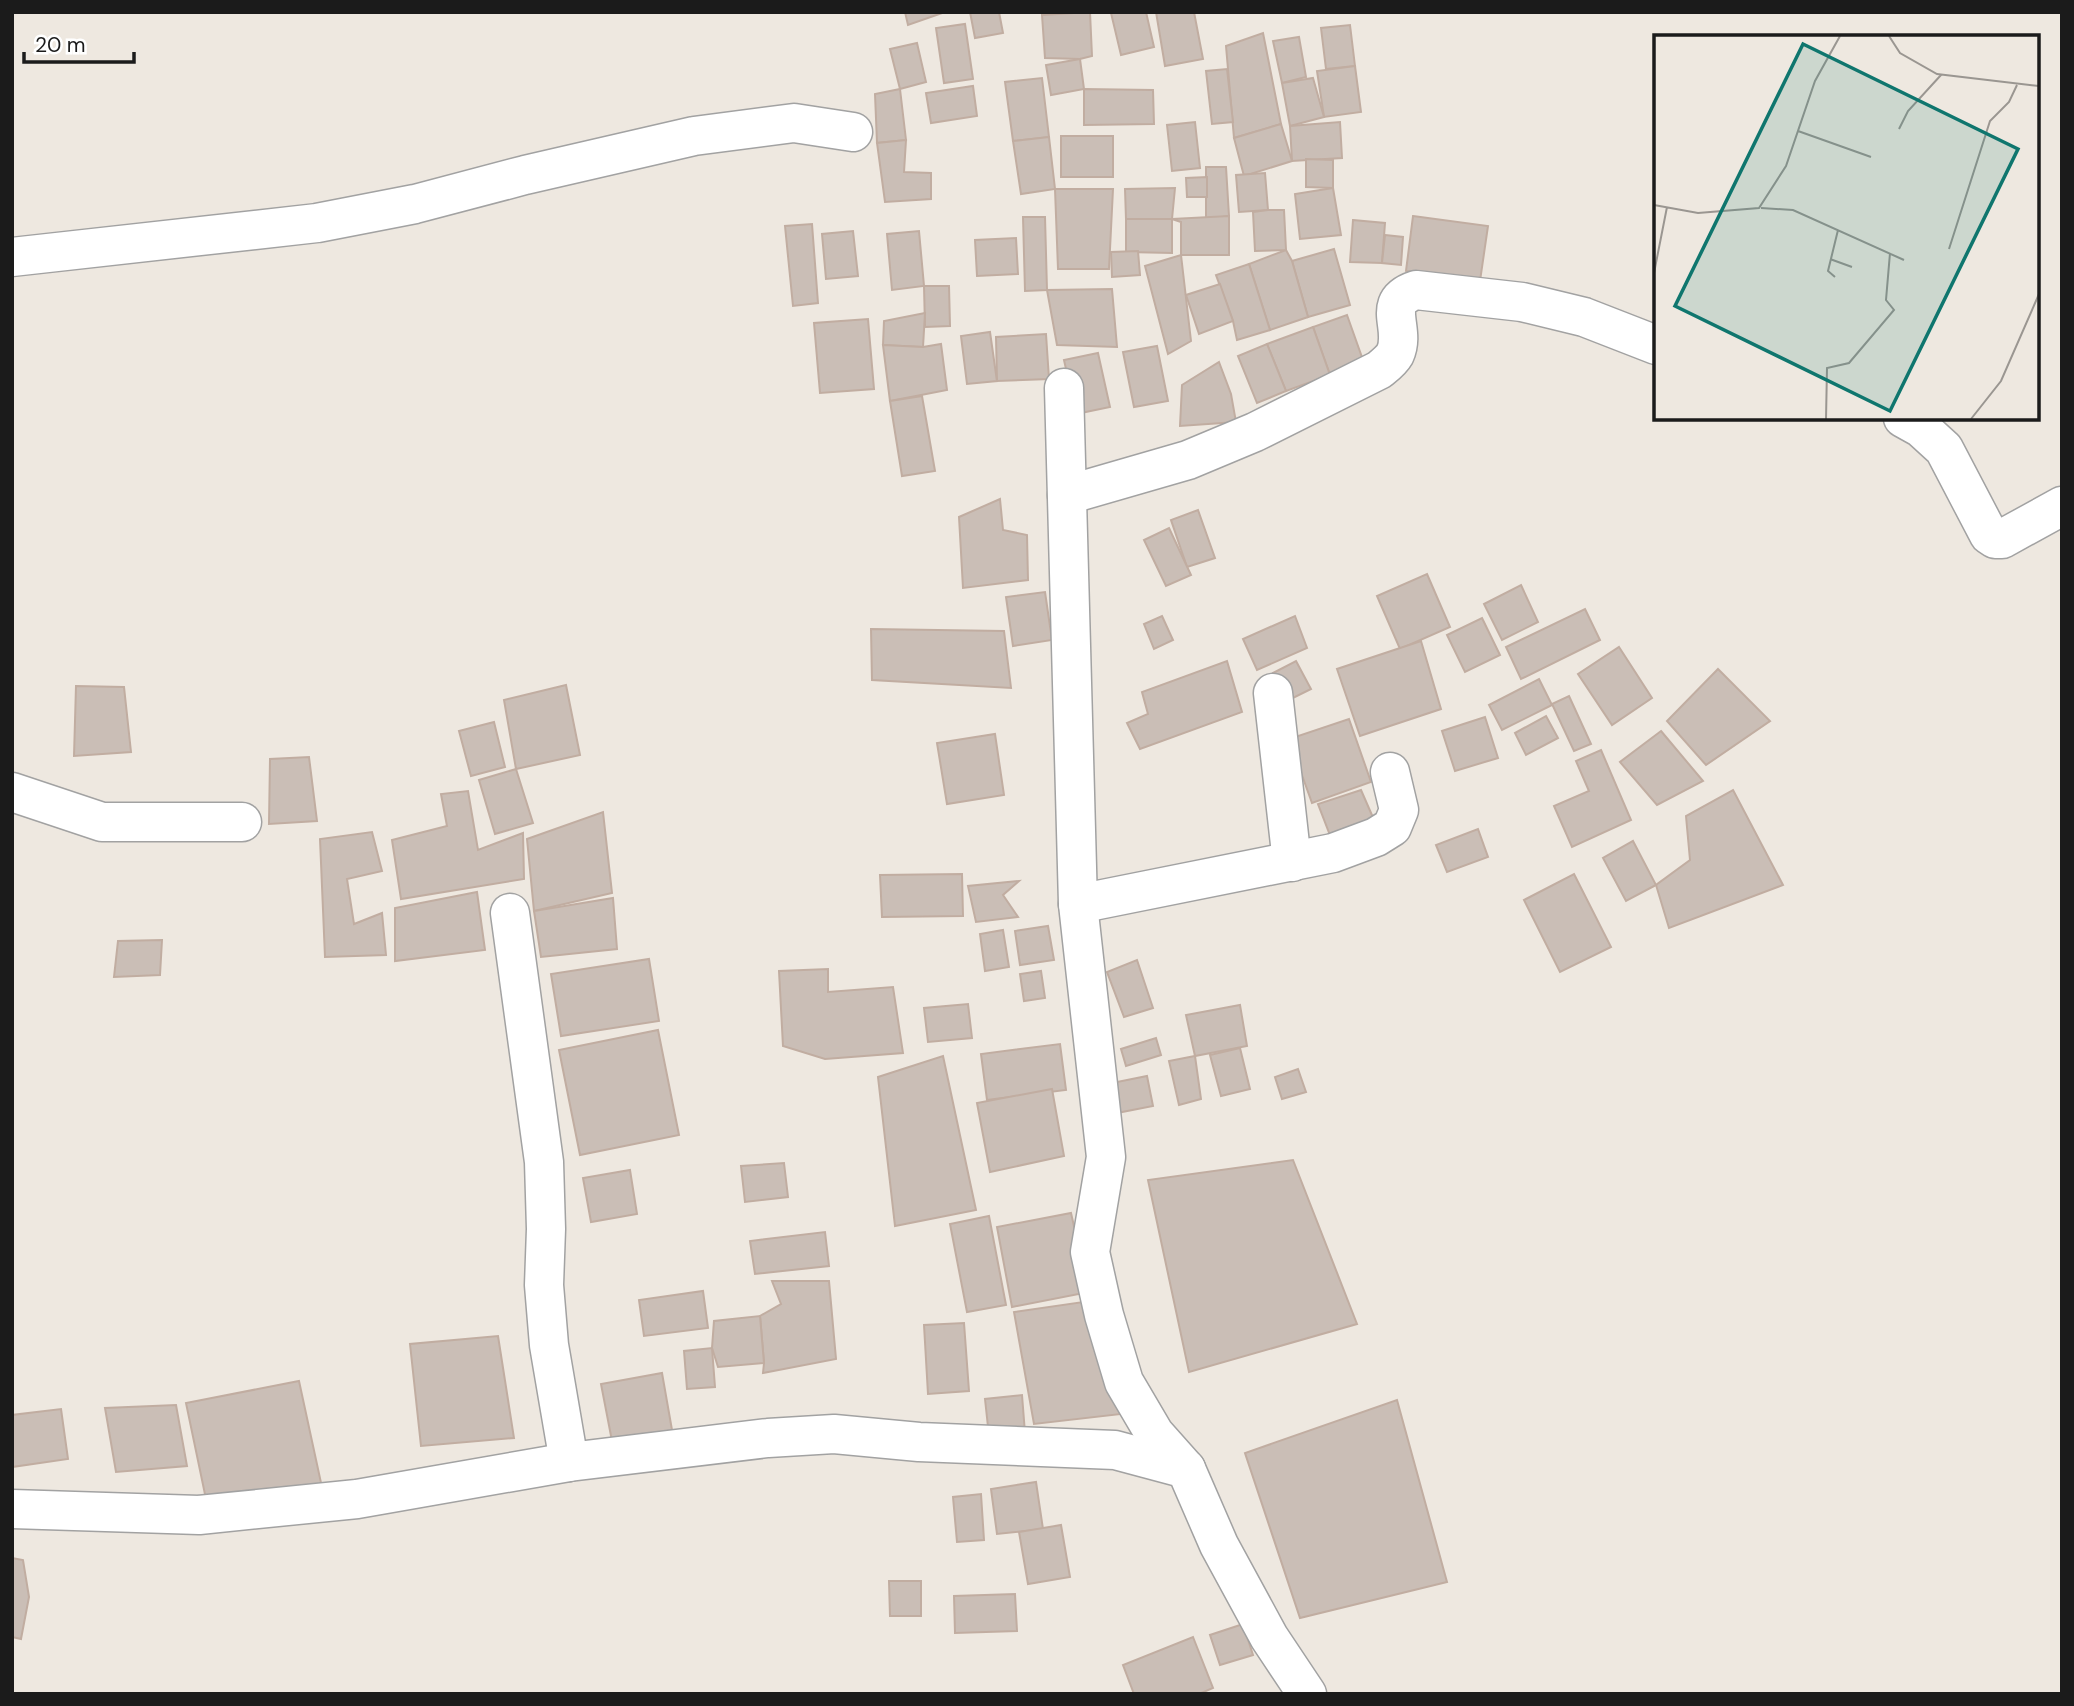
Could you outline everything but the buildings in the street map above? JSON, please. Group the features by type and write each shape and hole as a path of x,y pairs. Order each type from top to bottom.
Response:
{"street":[{"path":"12,257 317,223 415,204 694,136 794,123 853,132"},
{"path":"1068,495 1188,460 1255,432 1378,370 1394,355 1399,340 1396,312 1398,299 1416,290 1522,302 1584,317 1654,344"},
{"path":"1064,388 1078,904 1106,1157 1090,1252 1104,1315 1124,1382 1154,1433 1186,1469 1219,1545 1269,1637 1307,1694"},
{"path":"1907,420 1921,428 1944,449 1989,535 1995,539 2002,539 2062,506"},
{"path":"1273,693 1293,862"},
{"path":"1078,904 1293,862 1333,853 1376,837 1392,827 1399,810 1390,772"},
{"path":"12,792 102,822 242,822"},
{"path":"510,913 544,1162 544,1284 549,1345 569,1462"},
{"path":"12,1508 199,1515 357,1499 569,1462 768,1438 834,1434 919,1442 1115,1450 1186,1469"}]}
